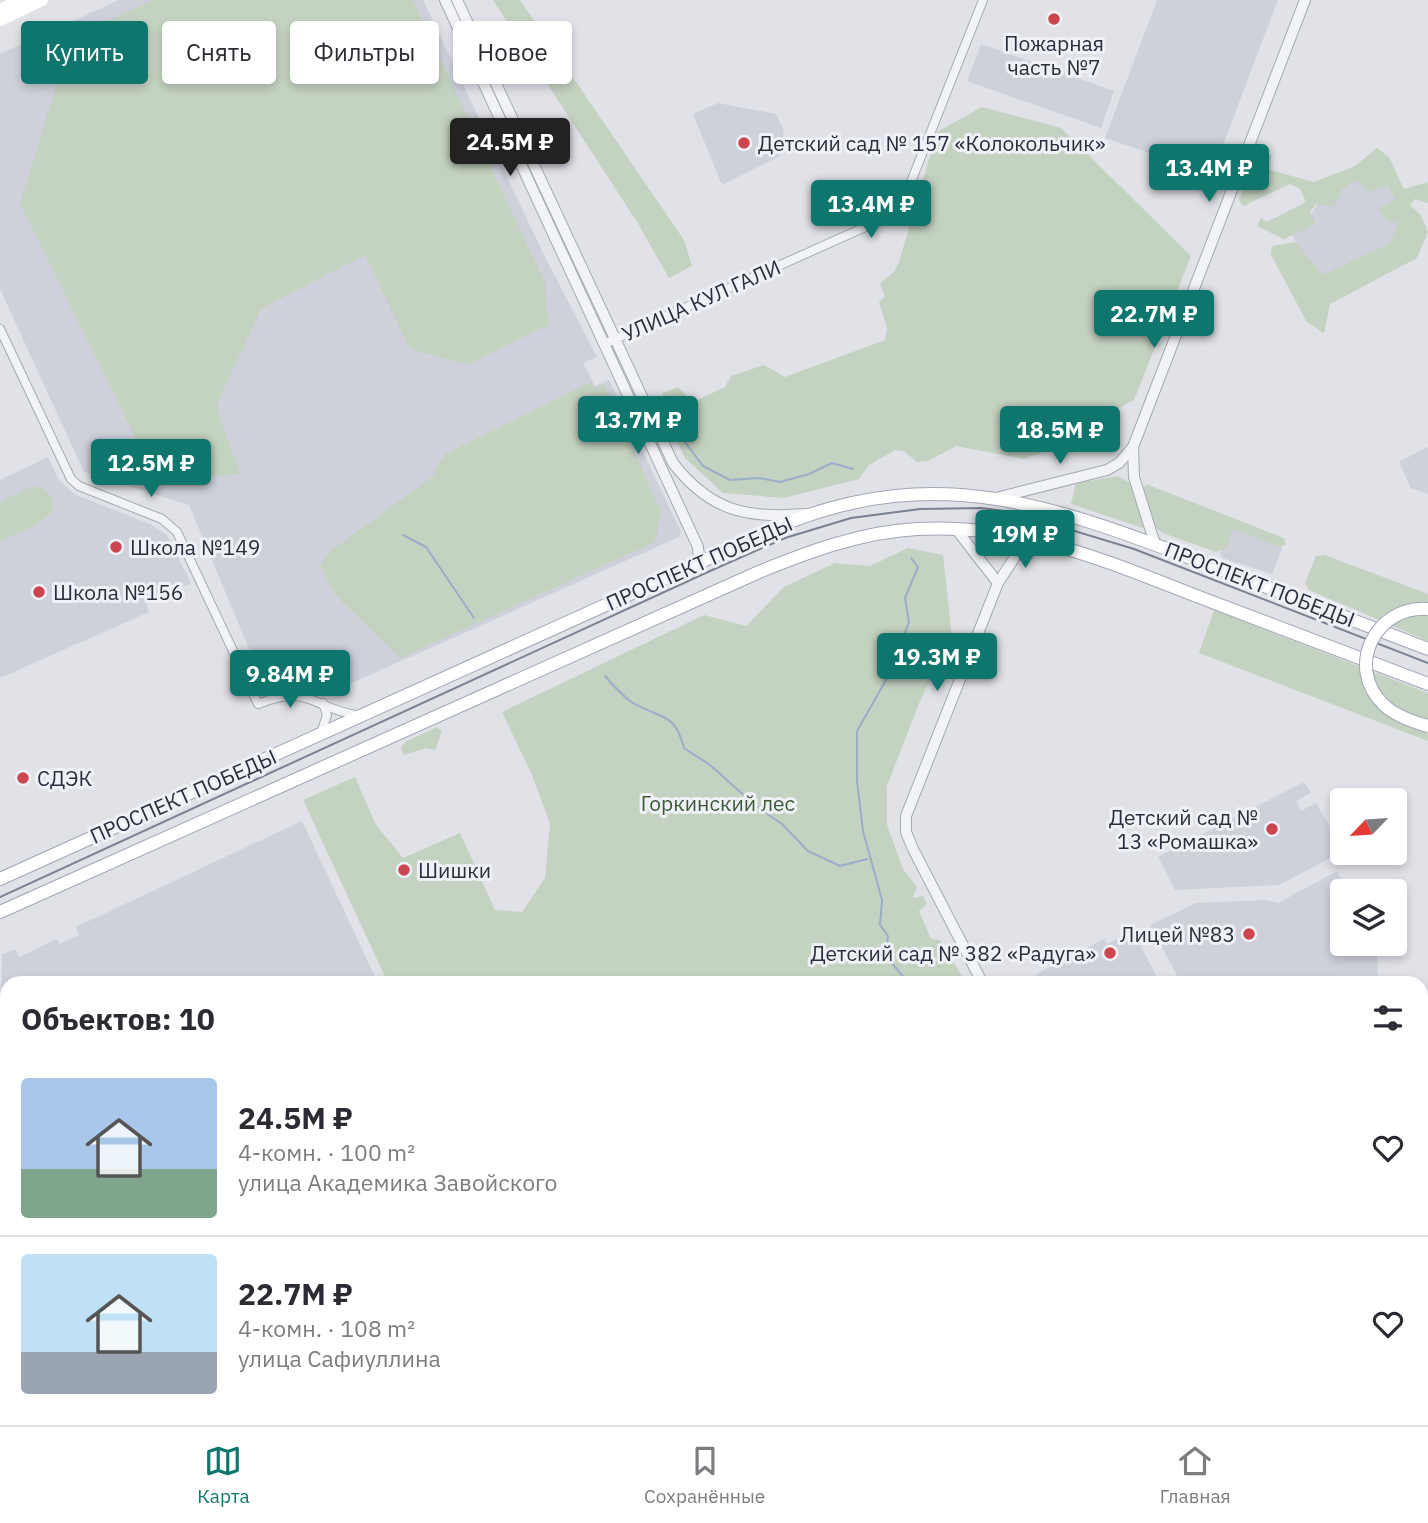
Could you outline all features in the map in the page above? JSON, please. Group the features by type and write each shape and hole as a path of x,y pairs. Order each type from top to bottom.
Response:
{"main road":[{"path":"0,10 21,0"},
{"path":"0,20 42,0"},
{"name":"ПРОСПЕКТ ПОБЕДЫ","path":"0,879 699,562 810,514 867,501 918,495 996,498 1033,504 1091,520 1428,649"},
{"name":"ПРОСПЕКТ ПОБЕДЫ","path":"0,912 799,556 863,537 916,529 956,529 1032,538 1108,562 1428,684"},
{"path":"1428,609 1399,612 1380,626 1370,639 1366,668 1372,689 1385,706 1401,716 1428,726"}],"street":[{"path":"445,0 663,447 689,484 711,501 735,511 760,517 810,514"},
{"path":"457,0 610,341 698,547 699,562"},
{"name":"УЛИЦА КУЛ ГАЛИ","path":"610,341 873,224 891,210 907,192 922,161 983,0"},
{"path":"996,498 1107,470 1119,463 1133,447 1305,0"},
{"path":"0,328 71,479 79,486 162,519 177,532 258,704 292,695 359,716"},
{"path":"1133,447 1134,477 1155,544"},
{"path":"956,529 998,583"},
{"path":"980,976 913,849 906,832 906,816 998,583 1020,549 1032,538"},
{"path":"320,733 327,715 323,703"}],"shaded area":[{"path":"119,0 423,0 433,21 290,21 290,84 439,84 439,34 453,63 453,84 463,84 545,257 597,357 583,363 595,386 609,380 681,532 679,537 345,686 260,675 189,505 84,472 0,289 0,54 21,44 21,84 148,84 148,21 73,21"},
{"path":"1157,0 1278,0 1212,174 1105,138"},
{"path":"981,44 1114,91 1101,128 967,81"},
{"name":"Детский сад № 157 «Колокольчик»","path":"718,103 776,114 784,131 780,156 722,185 693,114"},
{"path":"1381,157 1417,239 1321,289 1289,229 1309,219 1321,198"},
{"path":"1428,447 1428,494 1411,488 1399,462"},
{"name":"Школа №149","path":"48,457 59,480 74,494 150,524 167,535 191,583 146,604 149,612 0,678 0,480"},
{"path":"1228,524 1263,536 1282,548 1272,574 1222,558 1220,553"},
{"name":"Детский сад № 13 «Ромашка»","path":"1304,782 1311,793 1296,801 1301,811 1316,803 1330,827 1330,858 1279,885 1175,890 1158,857"},
{"path":"302,821 375,976 2,976 2,955 15,949 19,957 57,939 60,944 79,935 76,927"},
{"name":"Лицей №83","path":"1337,871 1341,879 1330,879 1330,956 1377,956 1378,976 1177,976 1150,925 1196,903 1267,900 1278,903"},
{"name":"Детский сад № 382 «Радуга»","path":"1133,931 1156,976 1036,974 1104,939 1107,944"}],"green space":[{"path":"153,0 413,0 423,21 290,21 290,84 439,84 439,56 545,283 548,325 468,365 410,349 365,255 261,309 216,406 240,474 157,481 20,204 57,84 148,84 148,21 108,21"},
{"path":"493,0 520,0 534,21 507,21"},
{"path":"572,76 684,240 692,266 669,278 637,222 547,84 572,84"},
{"path":"982,107 1061,128 1191,256 1134,400 1071,434 1065,444 1024,459 956,446 928,461 917,462 904,451 895,450 869,465 859,479 784,498 723,493 685,458 660,404 663,393 678,387 693,402 725,387 731,376 764,365 785,377 885,340 887,328 879,302 885,297 880,283 894,272 899,262 937,132"},
{"path":"1377,148 1389,157 1404,189 1428,182 1428,203 1415,199 1410,205 1421,215 1428,232 1417,258 1330,304 1324,333 1307,322 1271,255 1272,246 1296,242 1322,275 1390,243 1399,221 1388,222 1377,209 1395,199 1388,186 1368,192 1358,180 1342,189 1334,207 1316,204 1310,212 1316,224 1284,239 1257,226 1261,218 1267,222 1306,202 1300,189 1290,184 1243,206 1239,200 1253,167 1262,154 1271,155 1270,170 1314,182 1355,166"},
{"path":"591,382 595,388 604,384 661,512 655,542 400,658 335,595 320,566 329,552 432,477 445,454"},
{"path":"1118,476 1131,484 1146,529 1071,504 1076,483"},
{"path":"1146,484 1284,538 1286,544 1281,547 1233,529 1226,548 1216,552 1163,533 1156,528 1143,489"},
{"path":"31,487 42,488 48,493 53,504 51,511 46,518 27,530 0,541 0,502"},
{"name":"Горкинский лес","path":"908,548 943,555 952,637 920,701 887,786 887,825 903,869 917,887 913,898 923,896 927,904 919,911 931,939 940,940 962,976 385,976 303,800 355,777 376,825 403,858 460,833 495,910 522,912 545,878 550,824 532,775 502,712 704,615 746,626 784,587 835,563 870,566"},
{"path":"1325,555 1428,594 1428,641 1309,590 1305,583 1316,556"},
{"path":"1214,610 1428,693 1428,741 1199,653"},
{"path":"437,727 442,731 435,750 426,748 404,755 401,748 405,742"}],"waterway":[{"path":"685,442 703,466 730,480 759,478 780,482 809,474 832,463 853,469"},
{"path":"403,535 426,547 474,618"},
{"path":"902,976 886,956 888,936 880,925 882,900 863,831 857,781 857,731 890,673 909,622 905,598 918,567 911,558"},
{"path":"605,676 629,700 671,722 684,748 710,765 757,807 782,824 808,851 840,866 867,859"}],"tram line":[{"path":"0,897 710,571 785,538 851,518 920,509 981,508 1012,512 1134,549 1428,663"}],"place":[{"name":"Пожарная часть №7","path":"1054,19"},
{"name":"Детский сад № 157 «Колокольчик»","path":"744,143"},
{"name":"Школа №149","path":"116,547"},
{"name":"Школа №156","path":"39,592"},
{"name":"СДЭК","path":"23,778"},
{"name":"Детский сад № 13 «Ромашка»","path":"1272,829"},
{"name":"Шишки","path":"404,870"},
{"name":"Лицей №83","path":"1249,934"},
{"name":"Детский сад № 382 «Радуга»","path":"1110,953"}]}
